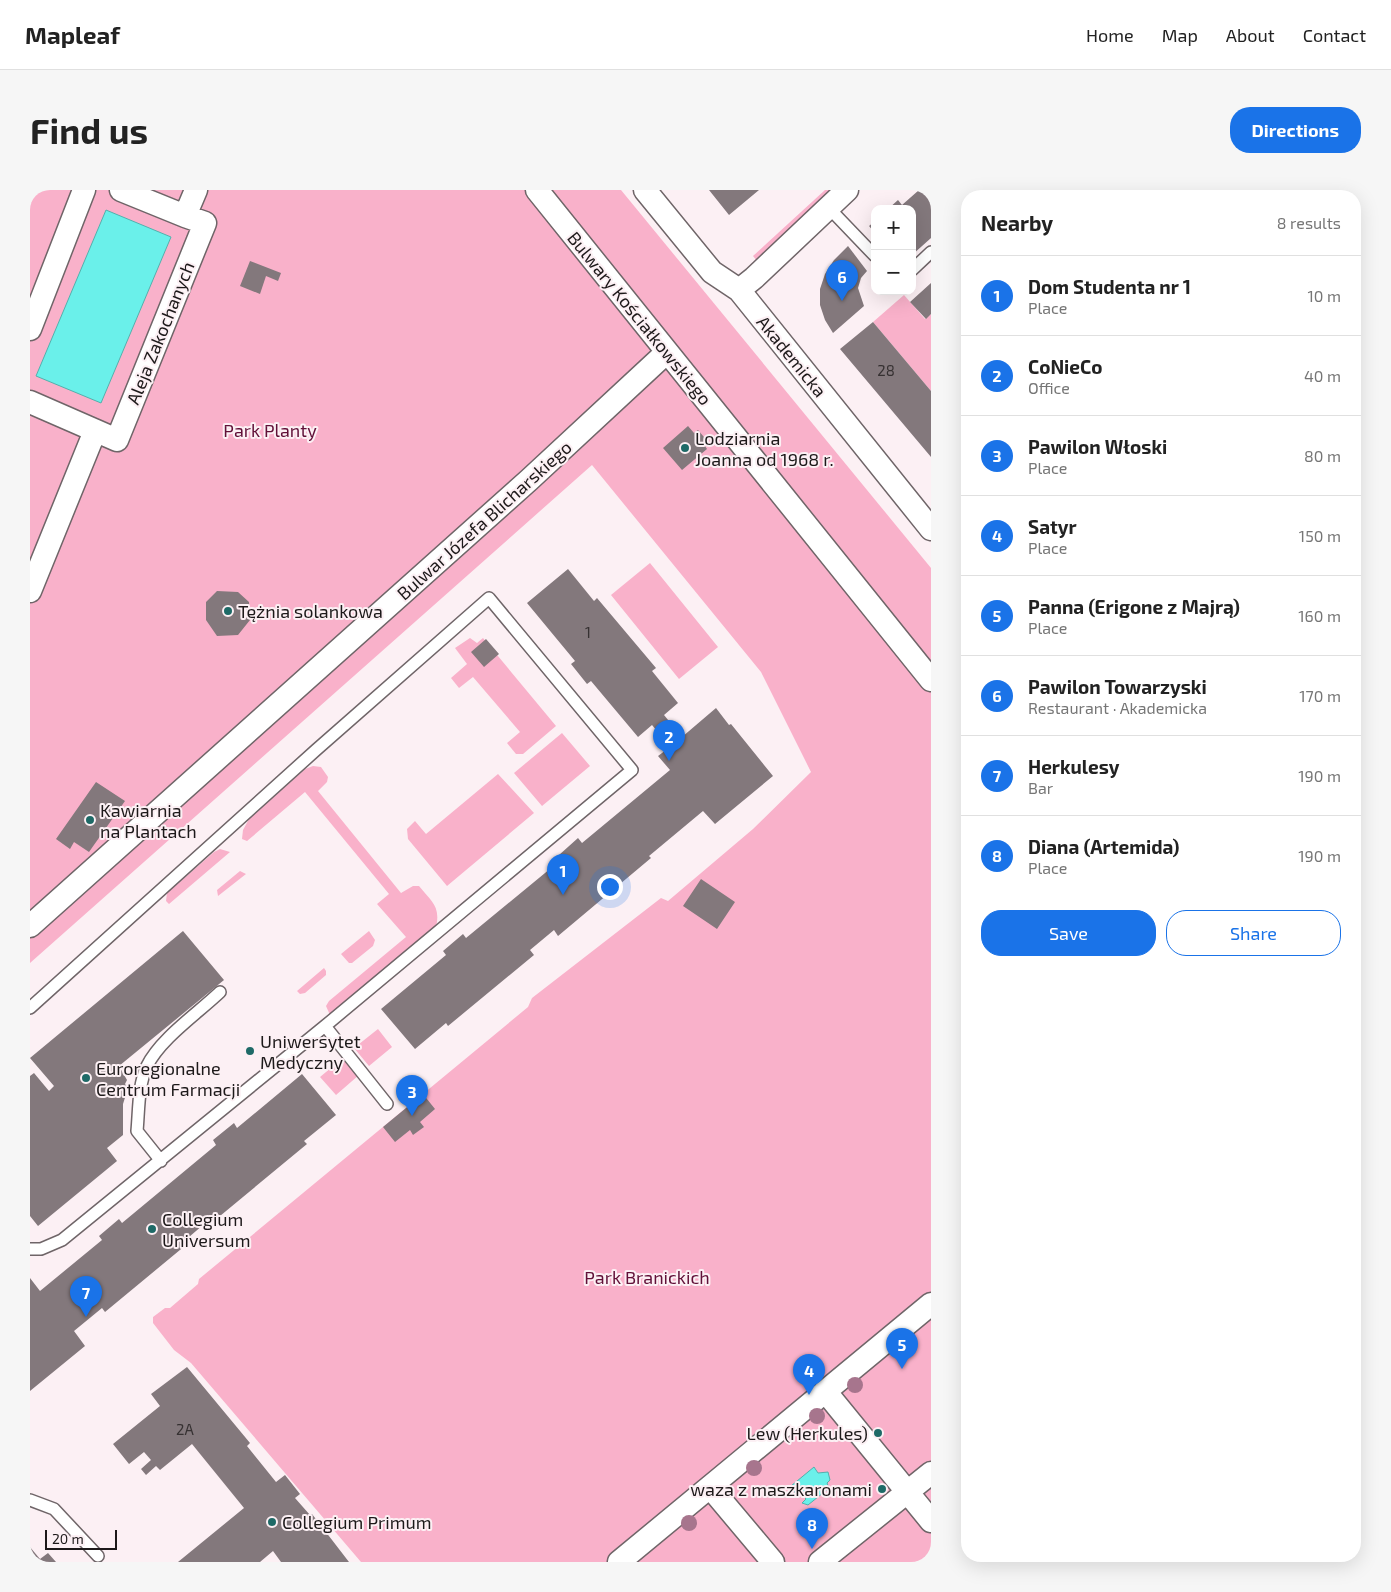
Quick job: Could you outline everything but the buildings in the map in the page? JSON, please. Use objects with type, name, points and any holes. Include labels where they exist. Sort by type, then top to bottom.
[{"type":"street","points":[[30,329],[84,190]]},
{"type":"street","name":"Aleja Zakochanych","points":[[30,402],[117,440],[204,223],[121,190]]},
{"type":"street","points":[[185,216],[196,190]]},
{"type":"street","name":"Bulwary Kościałkowskiego","points":[[537,190],[931,680]]},
{"type":"street","name":"Akademicka","points":[[645,190],[712,272],[739,290],[931,529]]},
{"type":"street","points":[[739,290],[847,190]]},
{"type":"street","name":"Bulwar Józefa Blicharskiego","points":[[30,926],[537,474],[667,352]]},
{"type":"street","points":[[30,592],[95,431]]},
{"type":"street","points":[[619,1562],[931,1304]]},
{"type":"street","points":[[825,1391],[931,1521]]},
{"type":"street","points":[[820,1562],[931,1472]]},
{"type":"street","points":[[710,1487],[773,1562]]},
{"type":"lane","points":[[828,207],[871,252]]},
{"type":"lane","points":[[916,266],[931,252]]},
{"type":"lane","points":[[30,1008],[316,750],[489,598],[632,770],[325,1026],[62,1240],[41,1249],[30,1248]]},
{"type":"lane","points":[[160,1161],[137,1130],[141,1087],[146,1067],[156,1051],[220,992]]},
{"type":"lane","points":[[325,1026],[387,1104]]},
{"type":"lane","points":[[30,1500],[54,1509],[98,1556]]},
{"type":"green space","points":[[30,190],[621,190],[931,568],[931,1562],[361,1562],[191,1363],[174,1350],[153,1323],[153,1317],[165,1308],[170,1308],[198,1284],[199,1279],[528,1007],[532,998],[661,898],[668,901],[753,829],[811,772],[761,672],[592,465],[30,963]]},
{"type":"green space","points":[[825,190],[835,190],[757,261],[753,256]]},
{"type":"green space","points":[[904,295],[925,319],[931,314],[931,391],[873,322]]},
{"type":"green space","points":[[650,563],[718,647],[679,679],[611,595]]},
{"type":"green space","points":[[470,638],[477,643],[483,638],[556,726],[523,754],[516,754],[507,743],[520,732],[473,677],[459,688],[451,678],[467,664],[455,648]]},
{"type":"green space","points":[[562,733],[590,766],[542,806],[514,773]]},
{"type":"green space","points":[[313,766],[321,767],[328,777],[327,782],[318,791],[401,893],[413,886],[419,886],[434,904],[437,914],[436,927],[330,1015],[326,1006],[329,1001],[406,937],[377,904],[389,894],[305,792],[247,841],[242,839],[243,830],[249,819],[305,769]]},
{"type":"green space","points":[[498,774],[534,813],[447,886],[408,839],[407,829],[415,821],[426,834]]},
{"type":"green space","points":[[220,849],[230,852],[169,904],[166,901],[167,893],[214,852]]},
{"type":"green space","points":[[240,871],[246,874],[218,896],[217,890]]},
{"type":"green space","points":[[369,931],[375,940],[373,946],[352,963],[349,963],[341,954]]},
{"type":"green space","points":[[324,968],[326,975],[305,993],[300,994],[297,991]]},
{"type":"green space","points":[[378,1029],[392,1047],[369,1066],[354,1048]]},
{"type":"green space","points":[[344,1057],[359,1075],[336,1095],[320,1077]]},
{"type":"water","points":[[106,210],[171,237],[101,403],[36,376]]},
{"type":"water","points":[[814,1467],[818,1473],[828,1472],[830,1480],[827,1483],[829,1488],[808,1505],[802,1503],[806,1499],[799,1491],[795,1493],[791,1486]]},
{"type":"place","name":"Pawilon Towarzyski","points":[[842,301]]},
{"type":"place","name":"Lodziarnia Joanna od 1968 r.","points":[[685,448]]},
{"type":"place","name":"Tężnia solankowa","points":[[228,611]]},
{"type":"place","name":"CoNieCo","points":[[669,761]]},
{"type":"place","name":"Kawiarnia na Plantach","points":[[90,820]]},
{"type":"place","name":"Dom Studenta nr 1","points":[[563,895]]},
{"type":"place","name":"Uniwersytet Medyczny","points":[[250,1051]]},
{"type":"place","name":"Euroregionalne Centrum Farmacji","points":[[86,1078]]},
{"type":"place","name":"Pawilon Włoski","points":[[412,1116]]},
{"type":"place","name":"Collegium Universum","points":[[152,1229]]},
{"type":"place","name":"Herkulesy","points":[[86,1317]]},
{"type":"place","name":"Panna (Erigone z Majrą)","points":[[902,1369]]},
{"type":"place","name":"Satyr","points":[[809,1395]]},
{"type":"place","name":"Lew (Herkules)","points":[[878,1433]]},
{"type":"place","name":"waza z maszkaronami","points":[[882,1489]]},
{"type":"place","name":"Collegium Primum","points":[[272,1522]]},
{"type":"place","name":"Diana (Artemida)","points":[[812,1549]]},
{"type":"park label","name":"Park Planty","points":[[270,430]]},
{"type":"park label","name":"Park Branickich","points":[[647,1277]]}]
